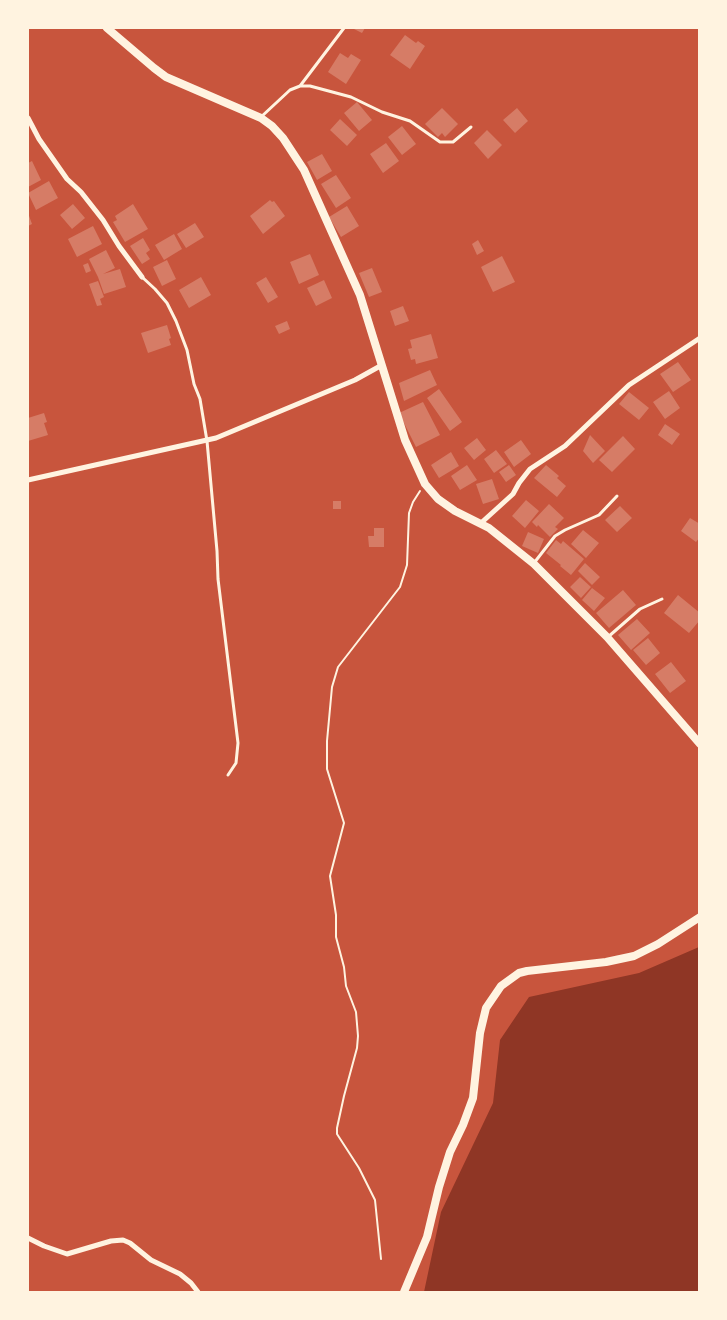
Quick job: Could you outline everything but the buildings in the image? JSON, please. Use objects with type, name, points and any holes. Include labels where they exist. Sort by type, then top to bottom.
[{"type":"street","points":[[107,28],[166,77],[260,118],[272,126],[283,138],[304,170],[360,295],[405,440],[425,484],[438,499],[455,512],[481,523],[534,564],[607,637],[700,744]]},
{"type":"street","points":[[28,118],[39,139],[67,179],[81,192],[103,220],[142,277]]},
{"type":"street","points":[[481,523],[513,494],[530,469],[566,446],[629,385],[700,338]]},
{"type":"street","points":[[28,480],[207,441],[355,380],[382,365]]},
{"type":"street","points":[[404,1292],[427,1237],[450,1152],[463,1125],[472,1098],[480,1033],[486,1008],[501,986],[514,976],[527,971],[606,962],[634,956],[658,944],[700,917]]},
{"type":"street","points":[[28,1238],[67,1254],[111,1241],[123,1240],[130,1243],[151,1260],[180,1274],[198,1292]]},
{"type":"lane","points":[[300,86],[344,28]]},
{"type":"lane","points":[[260,118],[290,90],[300,86],[310,86],[332,91],[360,101],[382,112],[410,121],[440,142],[453,142],[472,127]]},
{"type":"lane","points":[[142,277],[166,303],[176,321],[187,350],[194,384],[200,399],[207,441],[218,579],[238,743],[236,763],[228,775]]},
{"type":"lane","points":[[534,564],[555,536],[564,530],[599,515],[617,496]]},
{"type":"lane","points":[[607,637],[640,610],[662,599]]},
{"type":"path","points":[[381,1259],[375,1200],[370,1187],[338,1134],[337,1128],[357,1048],[358,1026],[356,1012],[346,986],[344,967],[336,937],[336,915],[330,876],[344,823],[327,769],[327,741],[332,687],[338,667],[400,587],[407,565],[409,513],[413,502],[425,484]]},
{"type":"shaded area","points":[[699,947],[699,1292],[424,1292],[441,1212],[493,1103],[500,1040],[529,997],[639,973]]}]
